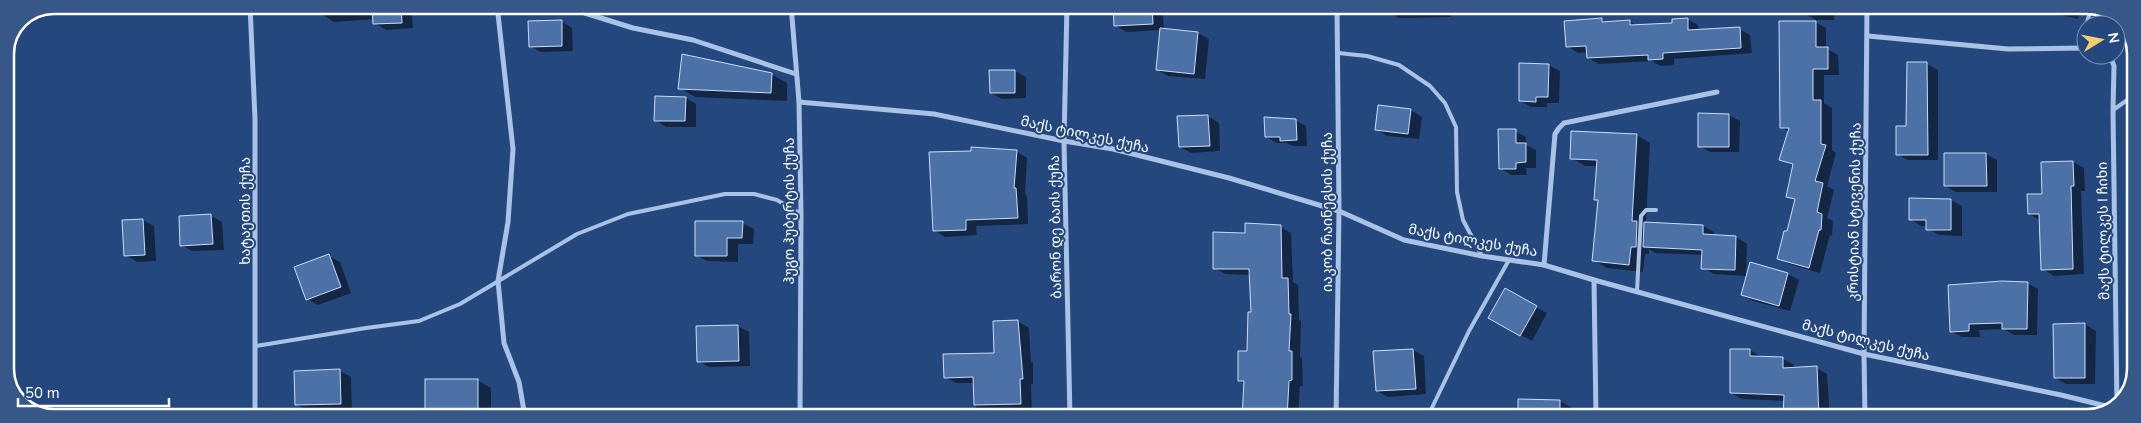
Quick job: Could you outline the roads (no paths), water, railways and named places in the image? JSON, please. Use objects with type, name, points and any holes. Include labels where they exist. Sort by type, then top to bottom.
[{"type":"street","name":"ხატაეთის ქუჩა","points":[[250,14],[256,119],[255,409]]},
{"type":"street","points":[[498,14],[513,149],[508,222],[498,282],[504,343],[519,382],[524,409]]},
{"type":"street","points":[[588,14],[633,28],[693,40],[796,74]]},
{"type":"street","name":"ჰუგო ჰუბერტის ქუჩა","points":[[792,14],[799,102],[801,214],[800,409]]},
{"type":"street","name":"ბარონ დე ბაის ქუჩა","points":[[1068,14],[1064,141],[1070,409]]},
{"type":"street","name":"იაკობ რაინეგსის ქუჩა","points":[[1336,409],[1339,212],[1337,14]]},
{"type":"street","name":"კრისტიან სტივენის ქუჩა","points":[[1866,409],[1864,354],[1867,14]]},
{"type":"street","points":[[1868,36],[2008,49],[2076,48]]},
{"type":"street","name":"მაქს ტილკეს I ჩიხი","points":[[2114,65],[2116,397]]},
{"type":"street","points":[[1544,264],[1555,134],[1564,123],[1717,92]]},
{"type":"street","name":"მაქს ტილკეს ქუჩა","points":[[799,102],[934,114],[1064,141],[1113,149],[1229,178],[1339,212],[1404,240],[1482,256],[1544,264],[1594,280],[1864,354],[2104,405]]},
{"type":"street","points":[[1594,280],[1596,409]]},
{"type":"lane","points":[[1338,53],[1366,56],[1399,64],[1430,86],[1445,103],[1456,127],[1457,192],[1463,220],[1482,256]]},
{"type":"lane","points":[[2113,110],[2127,100]]},
{"type":"lane","points":[[256,346],[419,321],[460,304],[577,234],[628,214],[726,194],[754,194],[778,200],[801,214]]},
{"type":"lane","points":[[1637,291],[1641,216],[1646,210],[1656,210]]},
{"type":"lane","points":[[1431,409],[1469,331],[1509,260]]}]
